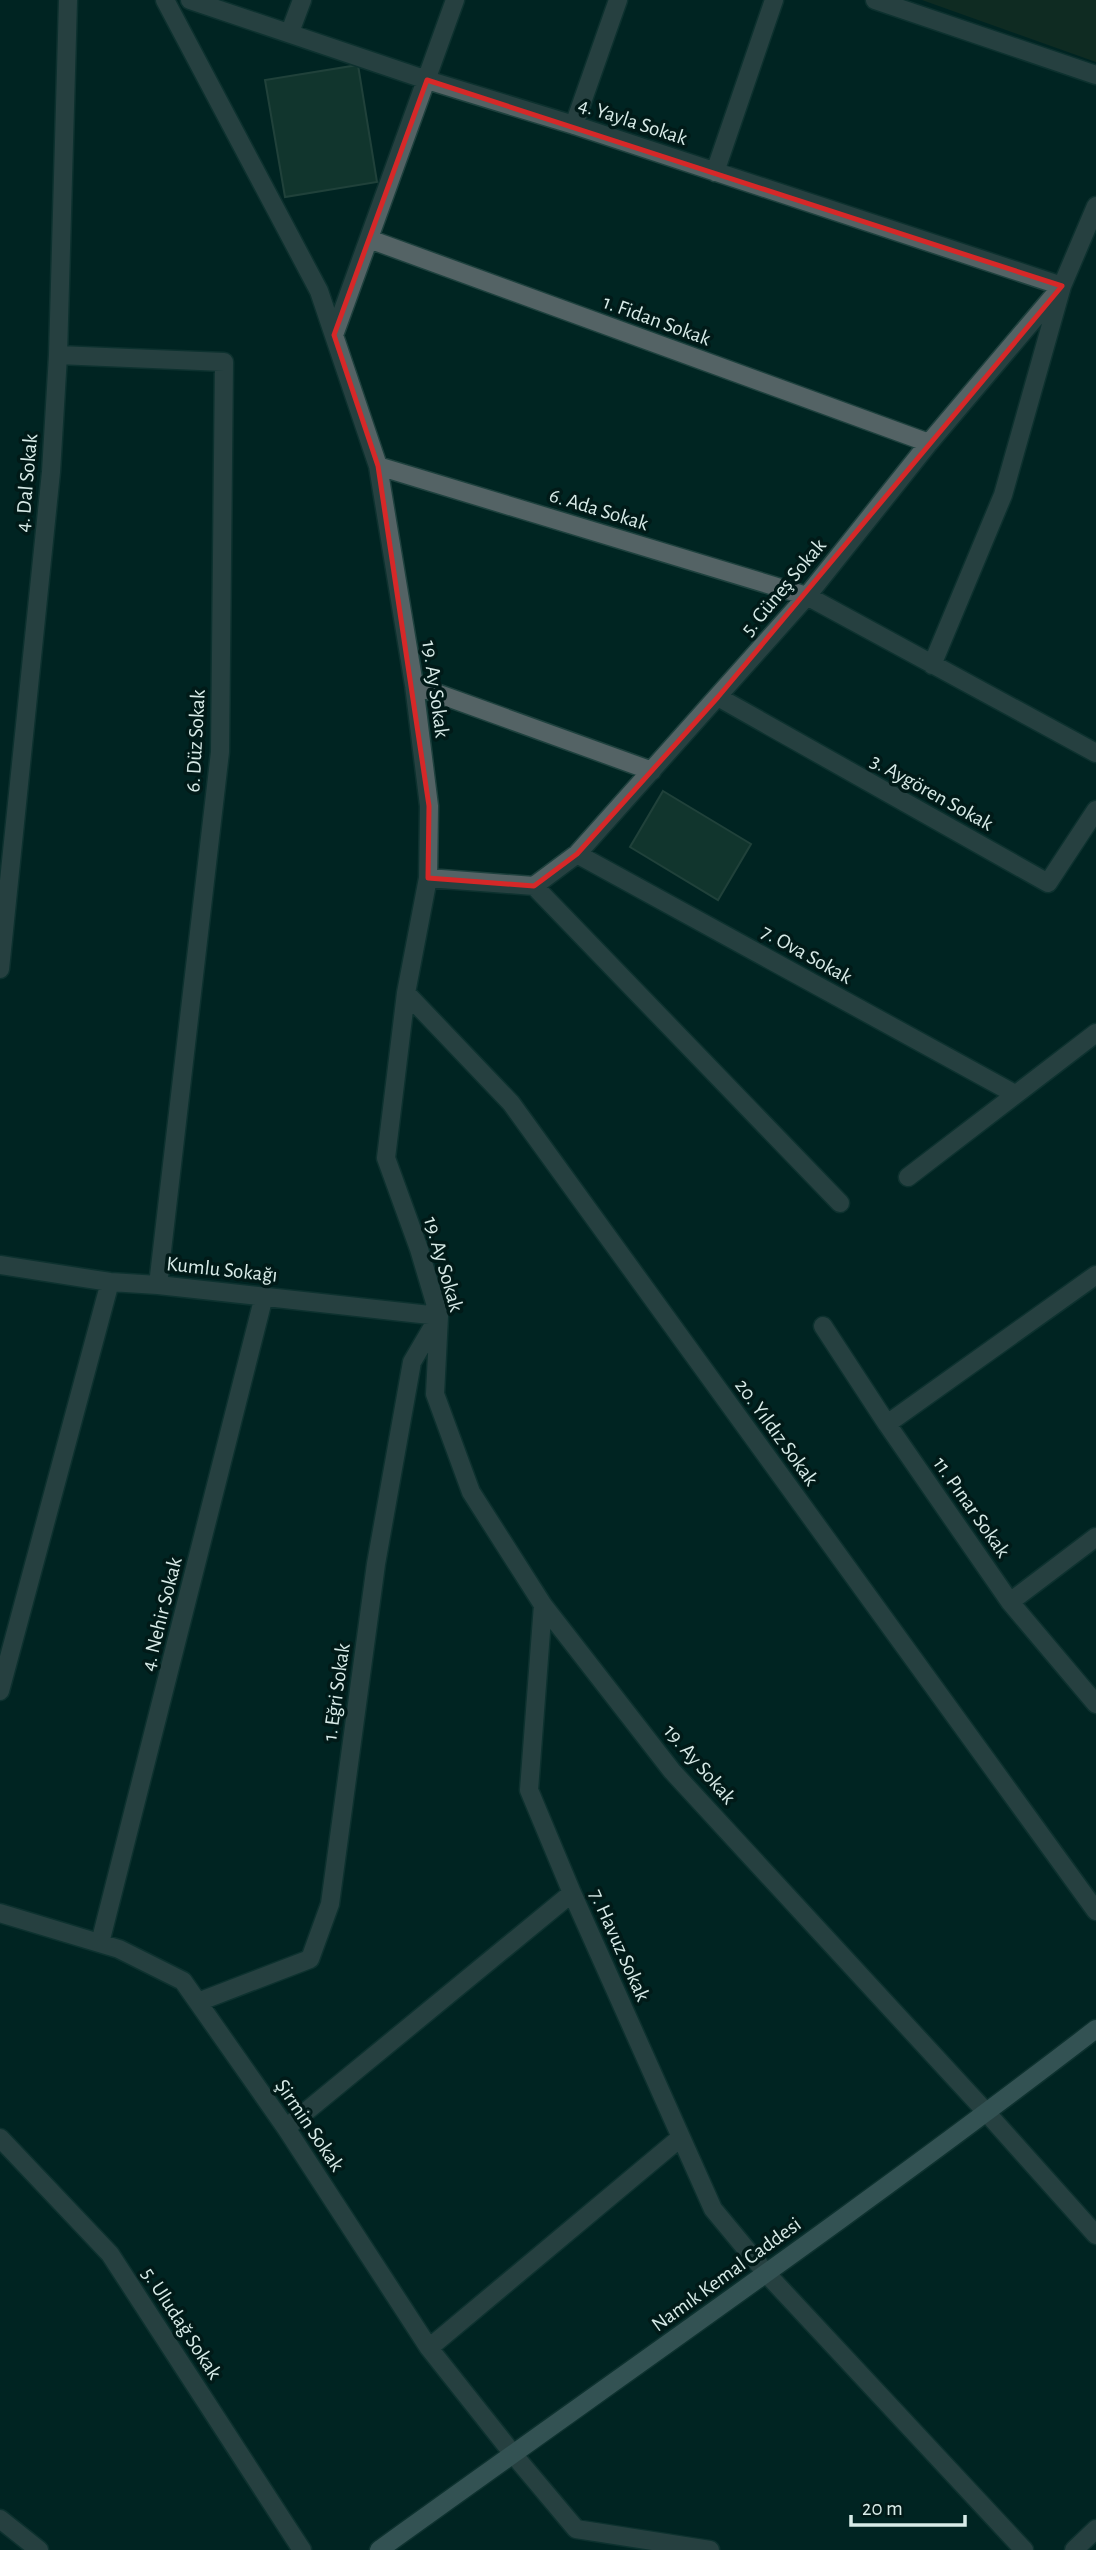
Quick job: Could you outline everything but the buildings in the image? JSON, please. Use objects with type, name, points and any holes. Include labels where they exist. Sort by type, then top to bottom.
[{"type":"street","name":"4. Dal Sokak","points":[[0,969],[51,472],[58,355],[68,0]]},
{"type":"street","name":"19. Ay Sokak","points":[[165,0],[319,291],[378,466],[414,685],[429,806],[428,878],[406,993],[386,1158],[439,1316],[435,1394],[471,1492],[543,1605],[673,1771],[1096,2235]]},
{"type":"street","name":"4. Yayla Sokak","points":[[190,0],[427,80],[574,125],[1062,286]]},
{"type":"street","points":[[290,32],[302,0]]},
{"type":"street","points":[[334,335],[455,0]]},
{"type":"street","points":[[574,125],[618,0]]},
{"type":"street","points":[[715,172],[774,0]]},
{"type":"street","points":[[875,0],[1096,75]]},
{"type":"street","name":"5. Güneş Sokak","points":[[534,886],[577,854],[807,596],[929,443],[1062,286],[1096,206]]},
{"type":"street","name":"1. Fidan Sokak","points":[[369,239],[929,443]]},
{"type":"street","points":[[932,665],[1003,495],[1062,286]]},
{"type":"street","name":"6. Düz Sokak","points":[[58,355],[224,362],[220,751],[158,1285]]},
{"type":"street","name":"6. Ada Sokak","points":[[378,466],[807,596],[1096,753]]},
{"type":"street","points":[[414,685],[652,771]]},
{"type":"street","name":"3. Aygören Sokak","points":[[718,697],[1048,883],[1096,810]]},
{"type":"street","name":"7. Ova Sokak","points":[[577,854],[1015,1094]]},
{"type":"street","points":[[428,878],[534,886],[840,1203]]},
{"type":"street","name":"20. Yıldız Sokak","points":[[406,993],[511,1103],[1096,1911]]},
{"type":"street","points":[[908,1177],[1096,1033]]},
{"type":"street","name":"Kumlu Sokağı","points":[[0,1265],[110,1282],[439,1316]]},
{"type":"street","points":[[887,1424],[1096,1275]]},
{"type":"street","points":[[0,1691],[110,1282]]},
{"type":"street","name":"4. Nehir Sokak","points":[[100,1943],[264,1296]]},
{"type":"street","name":"1. Eğri Sokak","points":[[198,2002],[310,1959],[330,1904],[376,1564],[412,1362],[439,1316]]},
{"type":"street","name":"11. Pınar Sokak","points":[[823,1326],[1010,1602],[1096,1704]]},
{"type":"street","points":[[1010,1602],[1096,1537]]},
{"type":"street","name":"7. Havuz Sokak","points":[[543,1605],[530,1790],[572,1893],[713,2209],[766,2273],[1024,2550]]},
{"type":"street","points":[[286,2128],[572,1893]]},
{"type":"street","name":"Şirmin Sokak","points":[[0,1913],[119,1949],[183,1981],[286,2128],[429,2348],[576,2529],[662,2547],[710,2550]]},
{"type":"street","name":"Namık Kemal Caddesi","points":[[379,2550],[987,2113],[1096,2029]]},
{"type":"street","name":"5. Uludağ Sokak","points":[[0,2138],[110,2254],[302,2550]]},
{"type":"street","points":[[429,2348],[680,2138]]},
{"type":"street","points":[[0,2519],[39,2550]]},
{"type":"street","points":[[1074,2550],[1096,2529]]},
{"type":"highlighted area","points":[[427,80],[1062,286],[718,697],[577,854],[534,886],[428,878],[429,806],[378,466],[334,335]]},
{"type":"green space","points":[[922,0],[1096,0],[1096,62]]}]
